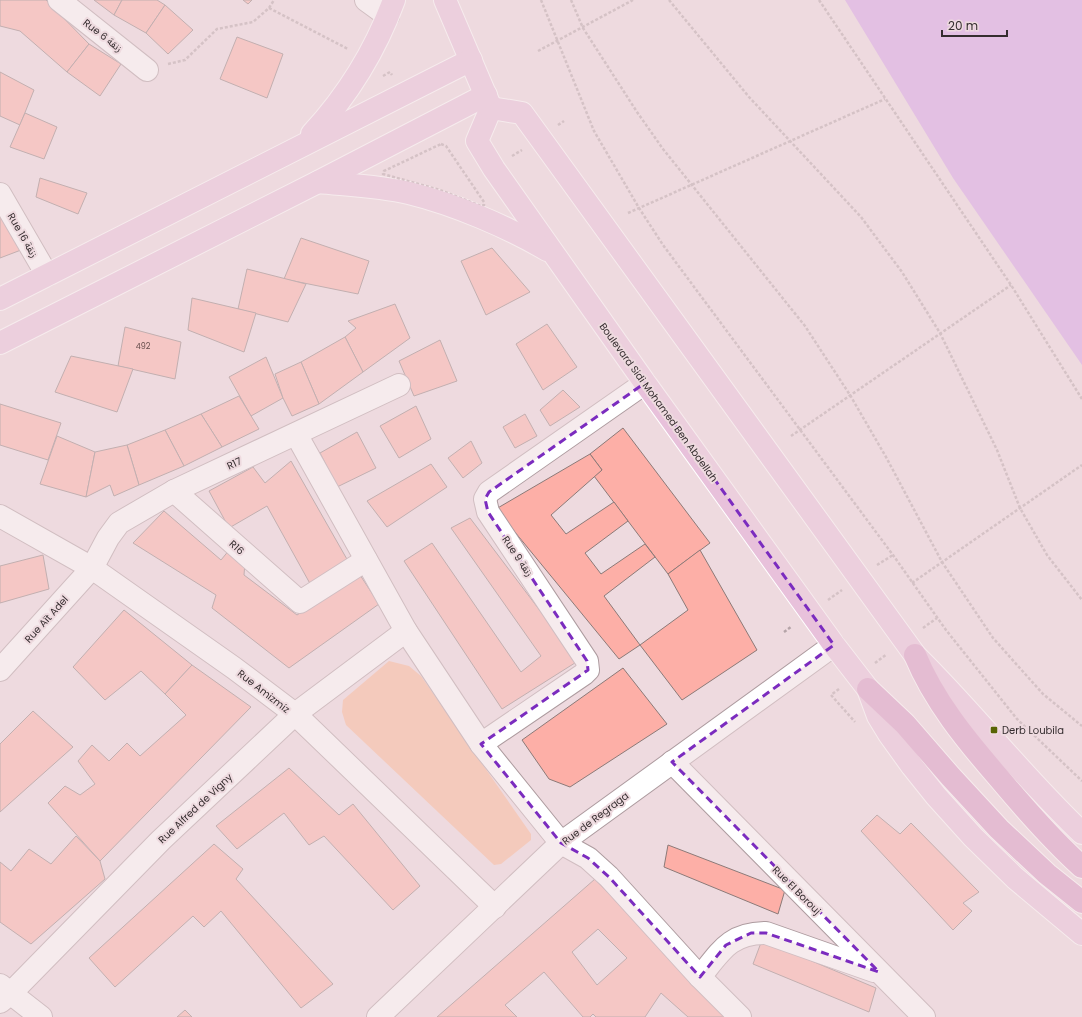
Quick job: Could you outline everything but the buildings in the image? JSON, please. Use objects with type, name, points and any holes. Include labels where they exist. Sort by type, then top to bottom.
[{"type":"highway","points":[[915,655],[924,677],[973,748],[1020,803],[1082,867]]},
{"type":"highway","name":"Boulevard Sidi Mohamed Ben Abdellah","points":[[868,689],[905,724],[951,777],[1004,834],[1047,874],[1082,902]]},
{"type":"main road","points":[[445,0],[488,101]]},
{"type":"main road","points":[[303,144],[336,107],[366,58],[391,8]]},
{"type":"main road","points":[[0,299],[470,60]]},
{"type":"main road","points":[[0,343],[318,182],[488,101],[522,113],[915,655],[946,685],[1060,812],[1082,833]]},
{"type":"main road","name":"Boulevard Sidi Mohamed Ben Abdellah","points":[[488,101],[477,141],[494,169],[645,383],[834,645],[868,689],[878,716],[889,734],[956,819],[1016,878],[1082,934]]},
{"type":"main road","points":[[318,182],[369,186],[425,197],[513,232],[553,254]]},
{"type":"street","name":"Rue 6 زنقة","points":[[59,0],[147,70]]},
{"type":"street","points":[[366,0],[391,8]]},
{"type":"street","name":"Rue 16 زنقة","points":[[0,194],[47,275]]},
{"type":"street","name":"Rue 9 زنقة","points":[[481,744],[588,670],[587,661],[488,512],[485,499],[489,492],[645,383]]},
{"type":"street","name":"R17","points":[[92,568],[108,538],[119,523],[174,490],[399,385]]},
{"type":"street","points":[[296,434],[406,631],[481,744],[561,843],[588,858],[609,877],[700,977],[740,1017]]},
{"type":"street","name":"R16","points":[[174,490],[300,602],[366,560]]},
{"type":"street","name":"Rue Amizmiz","points":[[0,516],[92,568],[234,668],[295,714],[495,907]]},
{"type":"street","name":"Rue Aït Adel","points":[[0,670],[92,568]]},
{"type":"street","name":"Rue Alfred de Vigny","points":[[4,993],[161,840],[295,714],[406,631]]},
{"type":"street","name":"Rue de Regraga","points":[[378,1017],[561,843],[834,645]]},
{"type":"street","name":"Rue El Borouj","points":[[672,762],[924,1017]]},
{"type":"street","points":[[700,977],[726,945],[738,936],[751,933],[766,933],[879,972]]},
{"type":"street","points":[[4,993],[41,1017]]},
{"type":"path","points":[[147,70],[185,60],[217,30],[253,22],[269,8],[274,0]]},
{"type":"path","points":[[541,0],[594,131],[638,208],[893,555],[937,618],[1017,719],[1082,781]]},
{"type":"path","points":[[571,0],[583,28],[637,112],[692,185],[804,326],[850,395],[890,463],[942,562],[993,638],[1043,694],[1082,726]]},
{"type":"path","points":[[538,51],[633,0]]},
{"type":"path","points":[[669,0],[749,98],[861,217],[882,244],[921,300],[940,333],[997,450],[1020,508],[1047,555],[1082,600]]},
{"type":"path","points":[[819,0],[1010,285],[1082,399]]},
{"type":"path","points":[[269,8],[366,58]]},
{"type":"path","points":[[628,213],[885,99]]},
{"type":"path","points":[[558,125],[564,121]]},
{"type":"path","points":[[508,159],[524,149]]},
{"type":"path","points":[[791,436],[1010,285]]},
{"type":"path","points":[[912,583],[1082,465]]},
{"type":"path","points":[[876,565],[893,555]]},
{"type":"path","points":[[828,600],[844,589]]},
{"type":"path","points":[[923,629],[937,618]]},
{"type":"path","points":[[784,632],[791,627]]},
{"type":"path","points":[[874,664],[890,652]]},
{"type":"path","points":[[831,695],[839,689]]},
{"type":"highlighted area","points":[[645,383],[834,645],[672,762],[879,972],[766,933],[751,933],[726,945],[700,977],[609,877],[588,858],[561,843],[481,744],[588,670],[587,661],[488,512],[485,499],[489,492]]},
{"type":"shaded area","points":[[845,0],[1082,0],[1082,365],[953,178]]},
{"type":"shaded area","points":[[389,661],[409,666],[421,676],[531,834],[531,840],[501,864],[494,865],[346,725],[342,712],[343,700]]},
{"type":"place","name":"Derb Loubila","points":[[994,730]]}]
